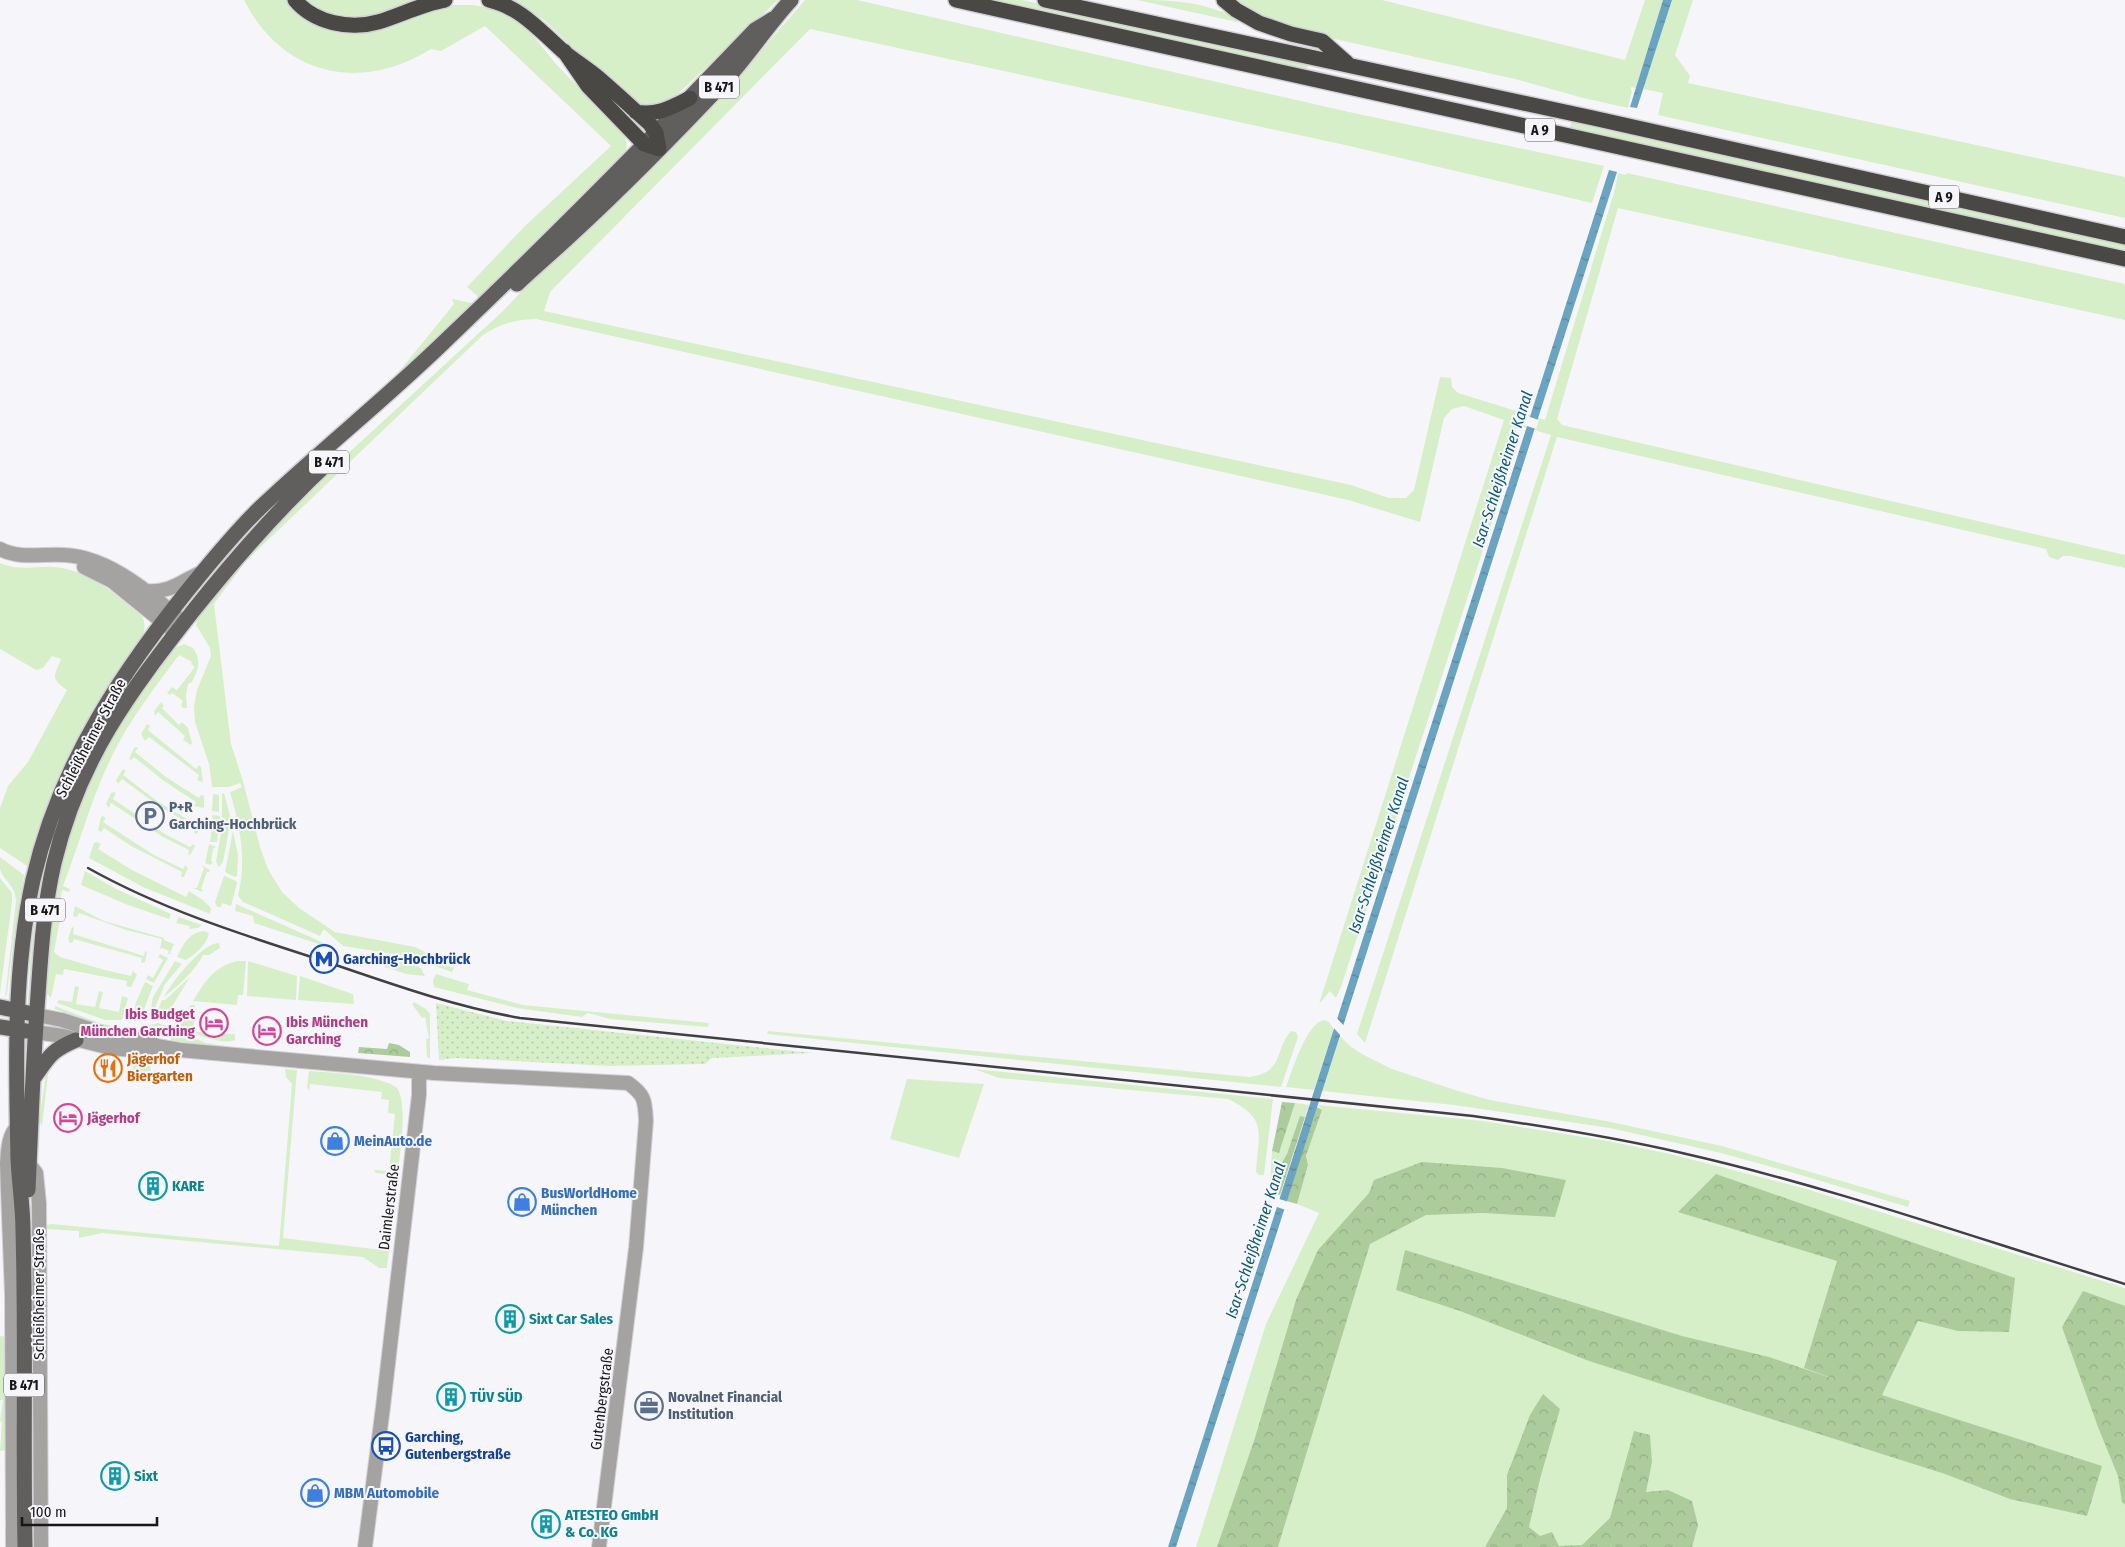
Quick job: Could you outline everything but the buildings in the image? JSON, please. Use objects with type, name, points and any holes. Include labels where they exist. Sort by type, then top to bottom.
[{"type":"highway","points":[[295,0],[313,15],[328,22],[350,25],[376,22],[414,8],[445,0]]},
{"type":"highway","points":[[489,0],[511,8],[542,30],[650,124],[656,133]]},
{"type":"highway","name":"A 9","points":[[956,0],[2125,259]]},
{"type":"highway","name":"A 9","points":[[1046,0],[1350,65],[2125,237]]},
{"type":"highway","points":[[1224,0],[1236,10],[1259,23],[1291,34],[1322,41],[1350,65]]},
{"type":"highway","points":[[564,51],[588,86],[652,147]]},
{"type":"highway","points":[[636,112],[648,114],[660,112],[690,98]]},
{"type":"main road","name":"B 471","points":[[180,628],[224,573],[282,508],[324,466],[416,383],[499,295],[652,147],[726,80],[760,40],[773,19],[791,0]]},
{"type":"main road","name":"B 471","points":[[652,147],[656,133],[755,30],[773,19]]},
{"type":"main road","name":"B 471","points":[[166,616],[228,541],[261,508],[482,312]]},
{"type":"main road","name":"Schleißheimer Straße","points":[[26,1547],[23,1224],[20,1203],[18,1126],[18,1011],[22,947],[40,853],[57,804],[76,759],[123,675],[166,616]]},
{"type":"main road","name":"Schleißheimer Straße","points":[[23,1224],[28,1198],[35,1032],[42,930],[54,864],[70,809],[90,760],[111,721],[137,682],[180,628]]},
{"type":"main road","points":[[0,1007],[37,1014]]},
{"type":"main road","points":[[0,1027],[35,1032]]},
{"type":"main road","points":[[33,1079],[50,1053],[76,1040]]},
{"type":"street","points":[[0,549],[13,555],[65,555],[84,558],[97,562],[148,591],[158,592],[171,589],[187,578],[204,572]]},
{"type":"street","points":[[0,557],[24,562],[59,561],[75,564],[94,571],[166,616],[180,628]]},
{"type":"street","points":[[148,591],[166,616]]},
{"type":"street","points":[[37,1014],[115,1037],[145,1040],[157,1046]]},
{"type":"street","points":[[35,1032],[111,1048],[137,1050],[157,1046],[419,1072]]},
{"type":"street","name":"Daimlerstraße","points":[[365,1547],[418,1104],[419,1072]]},
{"type":"street","name":"Gutenbergstraße","points":[[419,1072],[628,1083],[641,1092],[645,1104],[646,1121],[636,1248],[600,1547]]},
{"type":"street","name":"Schleißheimer Straße","points":[[13,1547],[12,1295],[7,1164],[8,1145],[13,1130],[18,1126]]},
{"type":"street","name":"Schleißheimer Straße","points":[[30,1164],[36,1173],[39,1202],[41,1547]]},
{"type":"green space","points":[[244,0],[287,0],[291,5],[330,28],[453,5],[474,5],[498,10],[510,15],[529,31],[556,64],[623,133],[627,143],[625,152],[614,169],[481,299],[467,287],[524,227],[611,146],[485,26],[441,51],[431,49],[404,63],[378,71],[351,73],[326,70],[301,61],[279,46],[260,26]]},
{"type":"green space","points":[[305,0],[423,0],[378,14],[347,18],[333,16],[319,10]]},
{"type":"green space","points":[[513,0],[778,0],[665,106],[636,105],[606,80],[544,20]]},
{"type":"green space","points":[[805,0],[857,0],[1349,112],[1604,166],[1592,203],[1345,145],[810,29],[550,292],[544,311],[1351,485],[1389,498],[1406,498],[1414,490],[1440,377],[1451,378],[1452,387],[1458,393],[1545,420],[1615,189],[1618,173],[1626,175],[1627,173],[2125,284],[2125,320],[1618,208],[1557,419],[1562,425],[2125,555],[2125,568],[2070,556],[2063,556],[2058,560],[2049,557],[2046,549],[1557,437],[1365,1043],[1357,1034],[1551,435],[1517,425],[1508,473],[1341,987],[1336,998],[1330,991],[1319,1004],[1504,420],[1464,406],[1452,409],[1444,418],[1420,522],[1348,500],[536,319],[515,321],[502,325],[483,335],[246,561],[214,604],[231,744],[243,781],[260,847],[268,869],[282,892],[299,908],[335,932],[415,947],[437,958],[436,961],[454,968],[452,972],[407,956],[343,946],[325,930],[323,930],[320,936],[243,902],[238,896],[242,869],[241,844],[230,792],[242,787],[240,783],[229,787],[212,787],[209,764],[195,722],[194,706],[197,690],[211,656],[210,648],[196,625],[199,615],[249,554],[287,512],[504,310],[543,268],[606,213],[723,95]]},
{"type":"green space","points":[[995,0],[1022,0],[1309,63],[1307,69]]},
{"type":"green space","points":[[1137,0],[1189,3],[1212,8],[1238,18],[1237,22]]},
{"type":"green space","points":[[1234,0],[1382,0],[1625,60],[1645,0],[1663,0],[1636,88],[1631,87],[1632,91],[1628,108],[1583,98],[1515,79],[1303,32],[1267,20]]},
{"type":"green space","points":[[1672,0],[1693,0],[1675,55],[1690,76],[1688,83],[2125,177],[2125,218],[1658,115],[1663,93],[1643,89]]},
{"type":"green space","points":[[1571,122],[2125,245],[2125,251],[1570,128]]},
{"type":"green space","points":[[452,299],[477,304],[380,395],[454,304]]},
{"type":"green space","points":[[289,491],[185,611],[182,609],[246,532]]},
{"type":"green space","points":[[0,563],[20,568],[54,567],[79,573],[101,584],[142,616],[145,626],[140,643],[27,866],[0,848],[0,808],[8,786],[28,762],[67,690],[58,683],[55,677],[61,659],[52,656],[43,668],[36,670],[0,649]]},
{"type":"green space","points":[[184,644],[193,648],[198,661],[194,678],[188,684],[186,695],[187,708],[183,708],[181,705],[183,701],[172,693],[170,695],[167,693],[172,687],[177,690],[195,667],[191,664],[192,662],[179,655],[135,715],[113,754],[92,803],[63,886],[70,889],[69,892],[62,890],[59,907],[65,909],[61,914],[54,952],[60,957],[105,970],[131,976],[133,971],[137,975],[131,987],[126,986],[127,981],[64,969],[63,975],[56,974],[51,998],[47,994],[45,987],[54,894],[57,896],[59,886],[57,884],[68,834],[85,789],[123,714],[172,649]]},
{"type":"green space","points":[[161,702],[164,706],[162,708],[179,725],[182,722],[188,728],[191,745],[183,740],[185,736],[158,712],[155,716],[154,711]]},
{"type":"green space","points":[[147,724],[150,726],[148,730],[196,769],[199,765],[201,767],[203,782],[197,780],[199,775],[149,737],[145,741],[141,734]]},
{"type":"green space","points":[[136,747],[138,748],[135,752],[166,777],[199,798],[201,795],[204,796],[204,808],[194,806],[196,802],[164,781],[134,757],[131,760],[129,759]]},
{"type":"green space","points":[[123,769],[126,771],[123,775],[157,801],[197,825],[201,822],[197,834],[194,833],[196,828],[156,804],[122,779],[118,784],[116,780]]},
{"type":"green space","points":[[111,793],[116,793],[113,799],[165,834],[190,847],[193,844],[195,846],[191,854],[188,855],[189,850],[163,837],[111,803],[109,808],[106,804]]},
{"type":"green space","points":[[224,793],[232,823],[229,829],[223,862],[219,867],[216,862],[222,827],[222,794]]},
{"type":"green space","points":[[213,794],[219,795],[219,812],[212,811]]},
{"type":"green space","points":[[212,815],[220,816],[217,842],[210,842]]},
{"type":"green space","points":[[101,817],[106,818],[103,822],[154,855],[183,869],[185,865],[188,868],[184,877],[181,877],[182,872],[131,846],[104,828],[101,832],[98,830]]},
{"type":"green space","points":[[233,831],[238,855],[237,876],[235,877],[225,872]]},
{"type":"green space","points":[[94,843],[101,844],[98,849],[132,870],[186,897],[189,891],[211,908],[210,914],[143,887],[89,858]]},
{"type":"green space","points":[[209,844],[216,847],[213,849],[211,861],[213,862],[210,865],[205,863]]},
{"type":"green space","points":[[0,857],[24,875],[5,998],[16,901],[12,887],[0,869]]},
{"type":"green space","points":[[201,865],[210,870],[207,872],[201,889],[203,890],[202,892],[193,888],[197,888],[204,868]]},
{"type":"green space","points":[[85,871],[116,889],[171,914],[169,919],[128,905],[81,885]]},
{"type":"green space","points":[[224,876],[237,883],[231,906],[222,903],[221,907],[217,907],[215,902]]},
{"type":"green space","points":[[0,878],[12,893],[12,902],[0,993]]},
{"type":"green space","points":[[41,888],[30,1003],[28,1003],[31,946]]},
{"type":"green space","points":[[236,904],[334,949],[254,923],[253,916],[235,911]]},
{"type":"green space","points":[[75,906],[104,921],[164,938],[164,940],[174,944],[170,953],[172,954],[168,954],[169,951],[162,948],[160,949],[162,939],[126,930],[79,913],[77,917],[73,916]]},
{"type":"green space","points":[[179,917],[202,925],[198,928],[189,929],[190,926],[176,923]]},
{"type":"green space","points":[[72,927],[74,928],[73,934],[144,956],[145,951],[147,952],[145,962],[141,963],[142,958],[74,939],[70,943],[68,939]]},
{"type":"green space","points":[[204,931],[209,933],[200,949],[186,960],[177,957],[190,937]]},
{"type":"green space","points":[[219,943],[220,948],[209,955],[203,955],[191,972],[164,997],[180,973],[196,956],[212,944]]},
{"type":"green space","points":[[160,954],[168,958],[154,983],[146,979],[148,975],[153,978],[163,960],[158,957]]},
{"type":"green space","points":[[348,954],[409,961],[421,968],[425,976],[406,974]]},
{"type":"green space","points":[[175,961],[182,964],[165,984],[152,1015],[150,1013],[153,997]]},
{"type":"green space","points":[[237,961],[246,961],[243,995],[238,995],[237,1005],[193,1001],[216,971]]},
{"type":"green space","points":[[248,961],[297,976],[296,1000],[247,996]]},
{"type":"green space","points":[[436,974],[469,984],[467,990],[523,1005],[709,1023],[708,1027],[610,1019],[588,1013],[582,1017],[517,1008],[434,987],[433,980]]},
{"type":"green space","points":[[300,976],[353,994],[354,1004],[298,1000]]},
{"type":"green space","points":[[190,977],[168,1013],[170,1014],[168,1018],[157,1018],[156,1015],[162,1000],[165,1000]]},
{"type":"green space","points":[[145,982],[153,986],[141,1017],[132,1021],[136,1002]]},
{"type":"green space","points":[[75,986],[79,987],[76,1004],[95,1007],[99,991],[103,992],[99,1008],[119,1012],[122,996],[128,998],[122,1020],[105,1020],[57,1003],[59,1000],[72,1002]]},
{"type":"green space","points":[[414,1002],[426,1009],[430,1014],[430,1059],[427,1057],[426,1039],[429,1038],[425,1017],[422,1018],[412,1004]]},
{"type":"green space","points":[[436,1003],[507,1021],[813,1053],[712,1058],[705,1064],[609,1066],[456,1058],[439,1060]]},
{"type":"green space","points":[[190,1005],[195,1005],[193,1032],[235,1034],[235,1040],[215,1040],[178,1027]]},
{"type":"green space","points":[[55,1006],[102,1024],[121,1027],[118,1030],[111,1030],[55,1009]]},
{"type":"green space","points":[[1324,1020],[1329,1022],[1334,1029],[1314,1090],[1286,1087],[1306,1038],[1318,1023]]},
{"type":"green space","points":[[158,1023],[169,1027],[164,1034],[143,1034],[143,1027]]},
{"type":"green space","points":[[178,1031],[206,1043],[231,1047],[228,1050],[170,1040]]},
{"type":"green space","points":[[768,1031],[1249,1077],[1268,1071],[1273,1066],[1291,1031],[1296,1032],[1298,1037],[1281,1087],[767,1034]]},
{"type":"green space","points":[[1340,1036],[1362,1054],[1392,1069],[1458,1091],[1490,1100],[1611,1122],[1722,1146],[1910,1201],[1908,1207],[1721,1153],[1610,1128],[1454,1105],[1322,1091]]},
{"type":"green space","points":[[389,1043],[399,1045],[410,1052],[410,1057],[358,1053],[359,1047],[387,1049]]},
{"type":"green space","points":[[135,1056],[145,1057],[150,1060],[151,1075],[131,1075]]},
{"type":"green space","points":[[47,1067],[49,1067],[42,1126],[39,1121]]},
{"type":"green space","points":[[285,1069],[297,1070],[283,1238],[382,1250],[390,1188],[396,1189],[387,1268],[379,1268],[363,1257],[102,1233],[79,1238],[79,1231],[46,1229],[46,1225],[52,1224],[279,1246],[292,1084],[286,1077]]},
{"type":"green space","points":[[974,1069],[1273,1099],[1264,1175],[1259,1175],[1256,1172],[1259,1137],[1255,1121],[1250,1113],[1228,1099],[999,1078]]},
{"type":"green space","points":[[309,1071],[367,1077],[389,1083],[397,1088],[403,1116],[398,1172],[395,1175],[376,1173],[374,1170],[389,1171],[395,1114],[388,1113],[389,1100],[381,1099],[382,1092],[310,1084],[309,1091],[307,1087]]},
{"type":"green space","points":[[907,1079],[984,1084],[959,1158],[890,1139]]},
{"type":"green space","points":[[1282,1102],[1295,1103],[1279,1153],[1272,1151]]},
{"type":"green space","points":[[1295,1103],[1309,1105],[1305,1117],[1301,1116],[1287,1154],[1270,1183],[1272,1151],[1279,1152]]},
{"type":"green space","points":[[1318,1105],[1483,1121],[1608,1141],[1670,1154],[1803,1188],[2125,1288],[2125,1547],[1196,1547],[1266,1324],[1319,1213],[1297,1204],[1308,1165],[1306,1156],[1322,1110]]},
{"type":"green space","points":[[1317,1107],[1322,1110],[1306,1156],[1308,1165],[1297,1204],[1286,1201]]},
{"type":"green space","points":[[1300,1116],[1305,1117],[1280,1195],[1274,1194],[1276,1182],[1271,1181],[1287,1154]]},
{"type":"green space","points":[[1422,1162],[1502,1168],[1566,1180],[1555,1217],[1483,1213],[1426,1215],[1370,1244],[1278,1547],[1217,1547],[1254,1441],[1296,1300],[1318,1250],[1369,1193],[1374,1180]]},
{"type":"green space","points":[[1716,1174],[2015,1278],[2009,1332],[1958,1331],[1918,1321],[1882,1395],[2102,1466],[2087,1516],[2010,1499],[1945,1474],[1589,1361],[1460,1311],[1396,1290],[1405,1250],[1682,1336],[1769,1357],[1843,1382],[1804,1368],[1837,1261],[1678,1212]]},
{"type":"green space","points":[[35,1188],[37,1547],[31,1547],[30,1263]]},
{"type":"green space","points":[[2083,1291],[2125,1306],[2125,1505],[2122,1502],[2118,1476],[2062,1327]]},
{"type":"green space","points":[[0,1336],[7,1337],[6,1450],[0,1451],[2,1422],[0,1421],[3,1400],[0,1400]]},
{"type":"green space","points":[[1543,1394],[1560,1409],[1540,1479],[1529,1527],[1540,1536],[1552,1532],[1559,1546],[1582,1545],[1610,1518],[1634,1431],[1650,1435],[1652,1462],[1646,1492],[1668,1490],[1692,1501],[1698,1525],[1692,1547],[1485,1547],[1507,1508],[1507,1475],[1530,1415]]},
{"type":"water","points":[[1663,0],[1672,0],[1637,108],[1630,107]]},
{"type":"water","points":[[1609,170],[1617,172],[1176,1547],[1168,1547]]},
{"type":"pier","points":[[1527,416],[1539,420],[1536,429],[1524,425]]},
{"type":"pier","points":[[1335,1016],[1345,1027],[1342,1037],[1332,1026]]},
{"type":"pier","points":[[1276,1198],[1289,1202],[1286,1210],[1274,1206]]},
{"type":"railway","points":[[88,868],[145,897],[234,931],[421,993],[495,1013],[520,1018],[1473,1116],[1552,1128],[1656,1147],[1794,1181],[2125,1284]]},
{"type":"place","name":"P+R Garching-Hochbrück","points":[[150,816]]},
{"type":"place","name":"Garching-Hochbrück","points":[[324,959]]},
{"type":"place","name":"Ibis Budget München Garching","points":[[214,1023]]},
{"type":"place","name":"Ibis München Garching","points":[[267,1031]]},
{"type":"place","name":"Jägerhof Biergarten","points":[[108,1068]]},
{"type":"place","name":"Jägerhof","points":[[68,1118]]},
{"type":"place","name":"MeinAuto.de","points":[[335,1141]]},
{"type":"place","name":"KARE","points":[[153,1186]]},
{"type":"place","name":"BusWorldHome München","points":[[522,1202]]},
{"type":"place","name":"Sixt Car Sales","points":[[510,1319]]},
{"type":"place","name":"TÜV SÜD","points":[[451,1397]]},
{"type":"place","name":"Novalnet Financial Institution","points":[[649,1406]]},
{"type":"place","name":"Garching, Gutenbergstraße","points":[[386,1446]]},
{"type":"place","name":"Sixt","points":[[115,1476]]},
{"type":"place","name":"MBM Automobile","points":[[315,1493]]},
{"type":"place","name":"ATESTEO GmbH & Co. KG","points":[[546,1524]]},
{"type":"water label","name":"Isar-Schleißheimer Kanal","points":[[1502,469]]},
{"type":"water label","name":"Isar-Schleißheimer Kanal","points":[[1378,855]]},
{"type":"water label","name":"Isar-Schleißheimer Kanal","points":[[1255,1240]]}]
